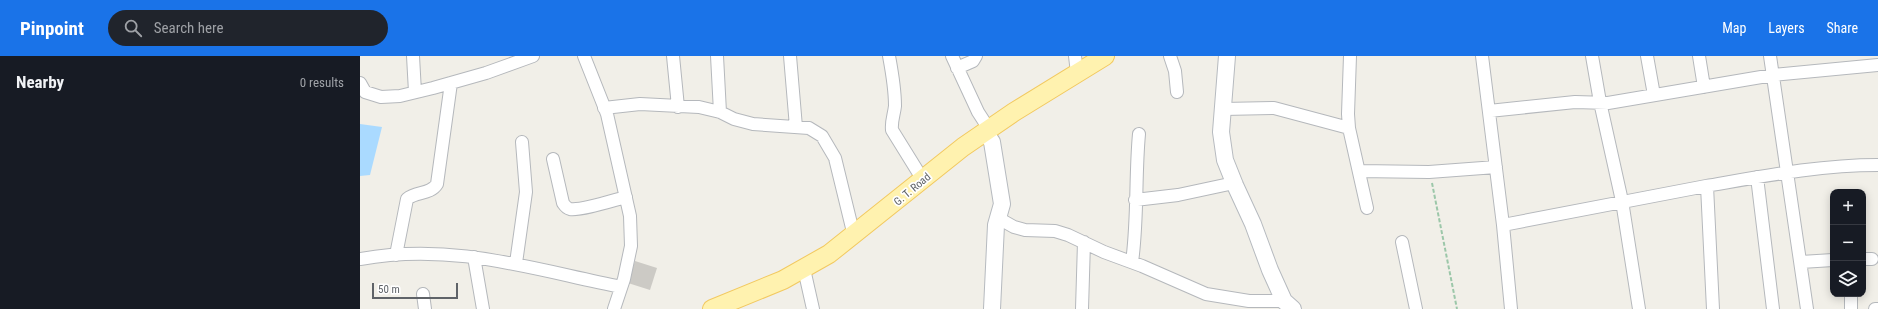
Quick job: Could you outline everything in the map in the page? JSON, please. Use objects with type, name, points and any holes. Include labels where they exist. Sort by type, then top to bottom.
[{"type":"main road","name":"G. T. Road","points":[[712,309],[764,289],[804,269],[828,254],[854,236],[922,180],[987,130],[1076,64],[1105,56]]},
{"type":"street","points":[[413,56],[414,92]]},
{"type":"street","points":[[360,83],[365,92],[381,97],[414,92],[451,83],[533,56]]},
{"type":"street","points":[[584,56],[604,108],[630,216],[631,246],[614,309]]},
{"type":"street","points":[[673,56],[678,107]]},
{"type":"street","points":[[717,56],[720,112]]},
{"type":"street","points":[[790,56],[796,127]]},
{"type":"street","points":[[889,56],[895,93],[895,108],[891,123],[892,130],[922,180]]},
{"type":"street","points":[[952,56],[992,142],[999,182],[1002,204],[996,225],[993,309]]},
{"type":"street","points":[[957,68],[973,61],[976,56]]},
{"type":"street","points":[[1170,56],[1175,71],[1177,92]]},
{"type":"street","points":[[998,218],[1014,227],[1025,230],[1055,231],[1206,294],[1250,305],[1288,305],[1270,270],[1253,224],[1225,160],[1221,132],[1228,56]]},
{"type":"street","points":[[1350,56],[1349,128],[1367,208]]},
{"type":"street","points":[[1482,56],[1504,225],[1511,309]]},
{"type":"street","points":[[1592,56],[1600,102],[1622,201],[1639,309]]},
{"type":"street","points":[[1647,56],[1654,95]]},
{"type":"street","points":[[1699,56],[1704,87]]},
{"type":"street","points":[[1770,56],[1807,309]]},
{"type":"street","points":[[1488,111],[1575,102],[1600,102],[1773,76],[1878,65]]},
{"type":"street","points":[[396,255],[406,199],[416,194],[430,191],[437,184],[451,83]]},
{"type":"street","points":[[604,108],[640,104],[699,107],[720,112],[734,119],[753,124],[809,128],[822,136],[835,158],[854,236]]},
{"type":"street","points":[[1223,109],[1274,108],[1349,128]]},
{"type":"street","points":[[1132,262],[1137,228],[1136,200],[1139,134]]},
{"type":"street","points":[[516,263],[526,192],[522,142]]},
{"type":"street","points":[[553,159],[563,203],[566,207],[572,209],[582,208],[626,197]]},
{"type":"street","points":[[1504,225],[1622,201],[1788,171],[1840,165],[1878,165]]},
{"type":"street","points":[[1359,171],[1430,172],[1496,168]]},
{"type":"street","points":[[1757,177],[1773,309]]},
{"type":"street","points":[[1136,200],[1178,194],[1234,183]]},
{"type":"street","points":[[1707,186],[1712,309]]},
{"type":"street","points":[[1082,309],[1084,242]]},
{"type":"street","points":[[1402,242],[1416,309]]},
{"type":"street","points":[[360,260],[396,255],[432,253],[474,257],[516,263],[550,273],[621,287]]},
{"type":"street","points":[[474,257],[483,309]]},
{"type":"street","points":[[1800,262],[1830,260]]},
{"type":"street","points":[[804,269],[813,309]]},
{"type":"street","points":[[423,294],[425,309]]},
{"type":"street","points":[[1851,297],[1851,309]]},
{"type":"path","points":[[1430,172],[1457,309]]},
{"type":"water","points":[[360,124],[382,127],[370,175],[360,176]]},
{"type":"building","points":[[635,261],[657,268],[650,290],[628,283]]}]
